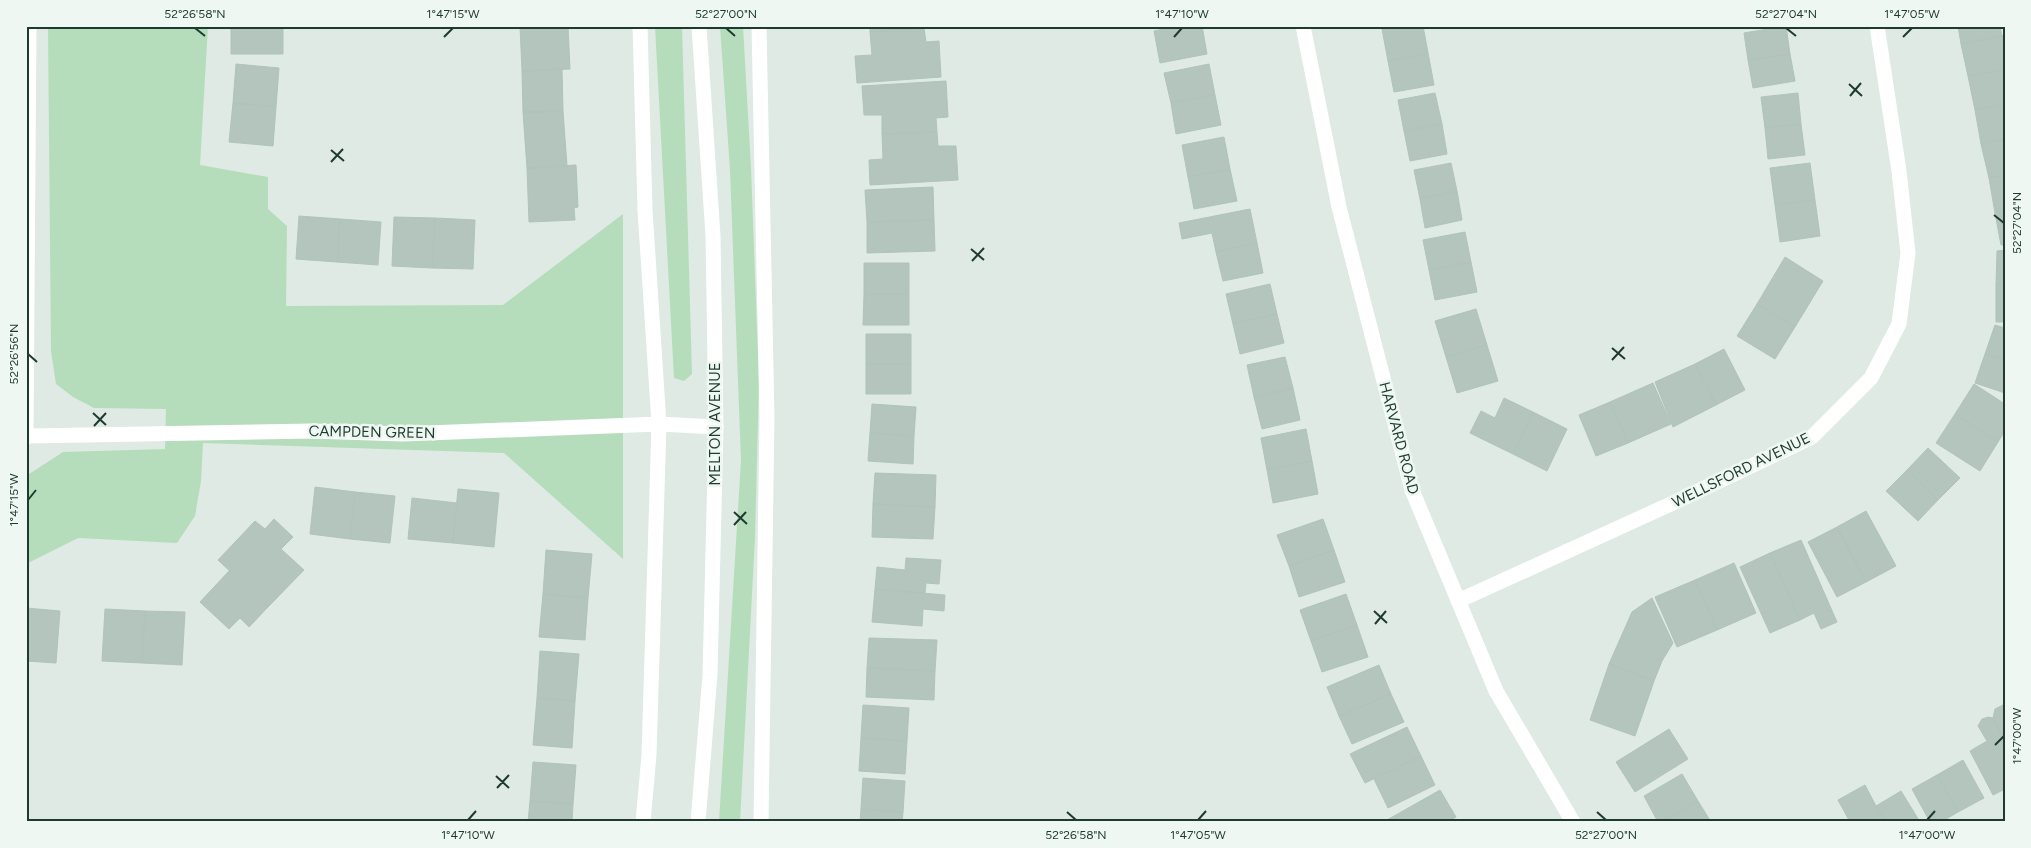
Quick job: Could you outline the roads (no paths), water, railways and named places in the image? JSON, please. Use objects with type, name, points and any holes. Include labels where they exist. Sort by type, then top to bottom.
[{"type":"street","name":"CAMPDEN GREEN","points":[[29,26],[27,437],[312,431],[403,434],[659,424],[716,427]]},
{"type":"street","points":[[640,26],[645,210],[659,424],[649,755],[643,822]]},
{"type":"street","name":"MELTON AVENUE","points":[[698,822],[710,675],[716,427],[713,236],[699,26]]},
{"type":"street","points":[[758,26],[767,418],[761,822]]},
{"type":"street","name":"HARVARD ROAD","points":[[1303,26],[1339,207],[1412,490],[1496,692],[1573,822]]},
{"type":"street","name":"WELLSFORD AVENUE","points":[[1458,601],[1812,437],[1872,378],[1899,324],[1908,253],[1899,171],[1876,26]]}]
